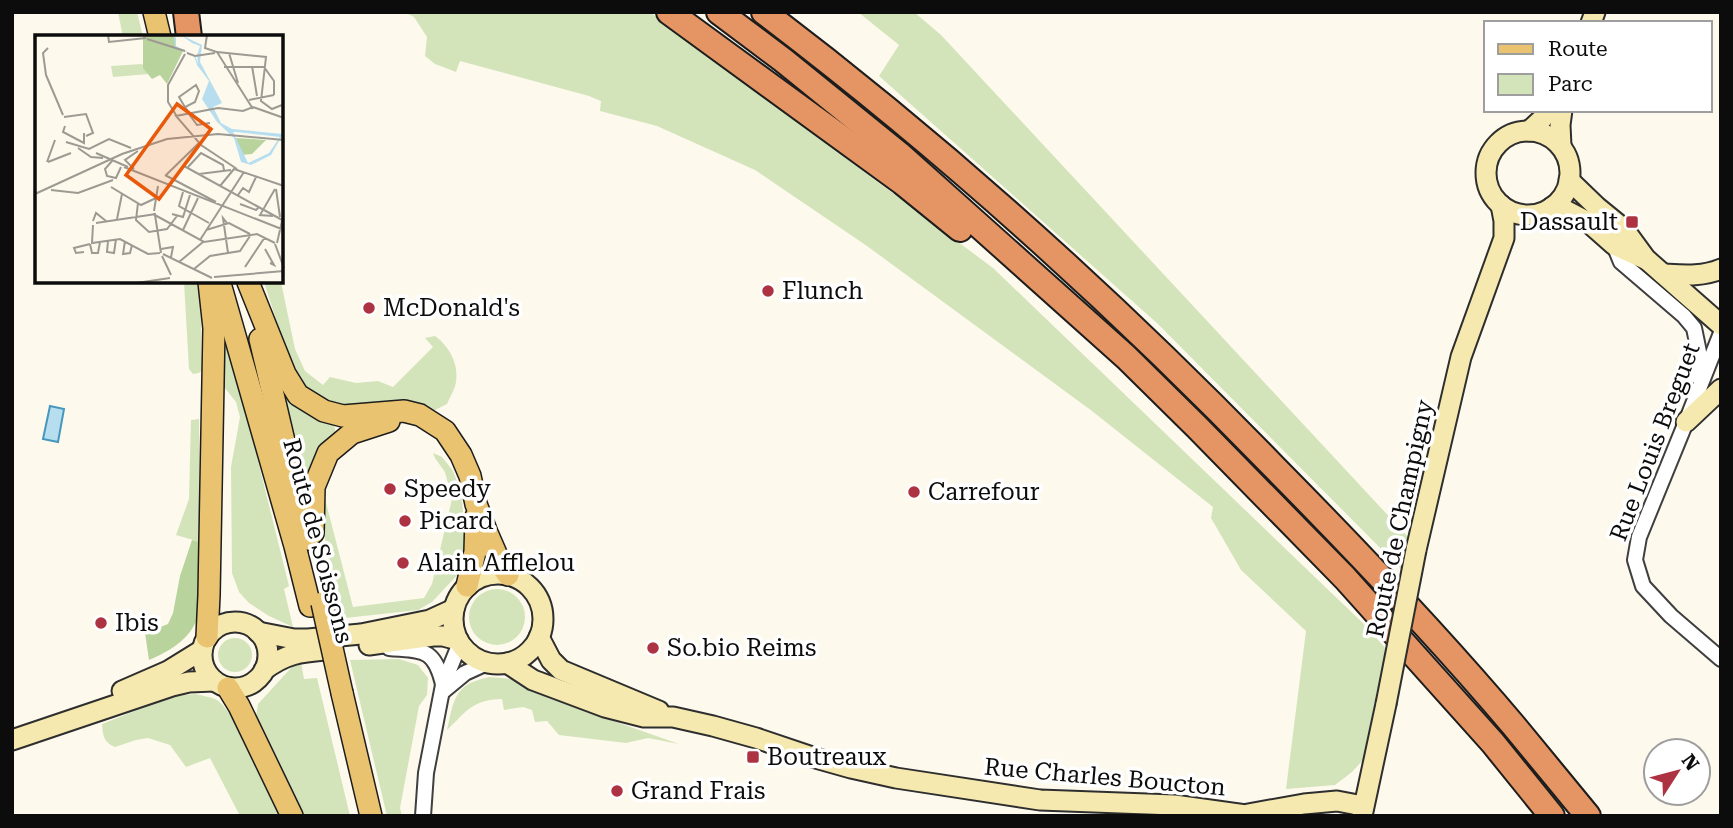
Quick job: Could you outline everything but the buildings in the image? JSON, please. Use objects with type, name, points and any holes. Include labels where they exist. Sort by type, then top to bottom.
[{"type":"highway","points":[[186,12],[186,35]]},
{"type":"highway","points":[[669,12],[902,182],[1020,278],[1091,324]]},
{"type":"highway","points":[[719,12],[899,154],[1091,324],[1198,427],[1345,578],[1493,743],[1552,816]]},
{"type":"highway","points":[[764,12],[916,133],[1048,247],[1211,401],[1360,555],[1513,725],[1588,816]]},
{"type":"main road","points":[[154,12],[160,35]]},
{"type":"main road","points":[[177,12],[185,35]]},
{"type":"main road","points":[[204,643],[209,594],[214,328],[209,284]]},
{"type":"main road","name":"Route de Soissons","points":[[220,284],[295,546],[316,605],[360,816]]},
{"type":"main road","name":"Route de Soissons","points":[[247,284],[312,560],[316,605]]},
{"type":"main road","points":[[248,284],[285,374],[298,395],[324,411],[343,416],[404,411],[420,415],[445,431],[461,455],[470,476],[486,533],[508,575]]},
{"type":"main road","points":[[312,560],[314,487],[328,453],[352,433],[383,421],[405,419],[432,422]]},
{"type":"main road","points":[[467,586],[475,552],[476,504]]},
{"type":"main road","points":[[221,685],[239,706],[292,816]]},
{"type":"main road","name":"Route de Soissons","points":[[336,693],[371,816]]},
{"type":"street","points":[[1529,131],[1547,112]]},
{"type":"street","points":[[1561,146],[1562,112]]},
{"type":"street","points":[[1529,131],[1547,135],[1561,146],[1570,168],[1569,180],[1560,200],[1552,207],[1534,215],[1524,215],[1501,205],[1494,197],[1486,178],[1486,168],[1494,148],[1501,141],[1510,135],[1529,131]]},
{"type":"street","points":[[1569,180],[1624,229],[1646,260]]},
{"type":"street","name":"Route de Champigny","points":[[1362,811],[1416,550],[1461,357],[1504,238],[1501,205]]},
{"type":"street","points":[[1552,207],[1588,222],[1614,245],[1646,260],[1721,325]]},
{"type":"street","name":"Route de Champigny","points":[[1504,238],[1524,215]]},
{"type":"street","points":[[1614,245],[1620,262],[1684,316],[1694,328],[1700,357],[1689,398],[1686,422]]},
{"type":"street","points":[[1663,274],[1686,276],[1707,274],[1721,269]]},
{"type":"street","points":[[1721,309],[1721,317]]},
{"type":"street","name":"Rue Louis Breguet","points":[[1721,333],[1639,537],[1635,560],[1643,586],[1721,659]]},
{"type":"street","points":[[1686,422],[1721,389]]},
{"type":"street","points":[[442,689],[465,673],[497,663],[514,662],[536,644],[542,625],[538,601],[532,590],[522,581],[508,575],[482,577],[467,586],[454,609],[453,625],[459,642],[476,659],[497,663]]},
{"type":"street","points":[[258,632],[294,639],[362,634],[430,620],[454,609]]},
{"type":"street","points":[[225,623],[248,625],[264,640],[267,650],[264,670],[258,679],[249,685],[239,688],[189,682],[12,738],[168,671],[204,643],[215,628],[225,623]]},
{"type":"street","points":[[264,670],[296,653],[433,636],[443,636],[459,642]]},
{"type":"street","name":"Rue Charles Boucton","points":[[539,637],[551,660],[561,670],[673,717],[713,726],[851,768],[896,778],[1040,800],[1174,805],[1250,815],[1304,804],[1337,801],[1362,811]]},
{"type":"street","points":[[423,816],[426,773],[442,689],[459,642]]},
{"type":"street","points":[[204,643],[202,662],[206,673],[221,685]]},
{"type":"street","points":[[364,645],[416,650],[428,654],[436,661],[442,689]]},
{"type":"street","name":"Rue Charles Boucton","points":[[497,663],[533,680],[605,707],[643,717],[673,717]]},
{"type":"green space","points":[[118,12],[137,12],[143,35],[123,35]]},
{"type":"green space","points":[[404,12],[650,12],[993,268],[1367,627],[1386,649],[1364,759],[1335,785],[1286,789],[1306,631],[1241,570],[1211,518],[1213,507],[1092,411],[867,246],[755,170],[657,126],[600,111],[601,101],[589,96],[460,61],[456,72],[435,64],[425,56],[427,37],[414,17]]},
{"type":"green space","points":[[858,12],[914,12],[941,35],[1410,539],[1403,571],[1158,324],[879,76],[899,45]]},
{"type":"green space","points":[[184,284],[200,284],[202,370],[193,374],[189,369]]},
{"type":"green space","points":[[265,284],[281,284],[295,349],[305,371],[323,385],[330,377],[356,383],[378,381],[393,387],[433,347],[425,338],[435,336],[449,350],[457,375],[447,404],[433,411],[345,406],[313,397],[292,369]]},
{"type":"green space","points":[[222,340],[228,340],[289,586],[284,589],[293,627],[249,603],[239,592],[232,573],[231,467],[240,417],[236,402],[220,382]]},
{"type":"green space","points":[[280,393],[305,410],[333,419],[336,435],[303,490]]},
{"type":"green space","points":[[199,419],[200,542],[176,535],[189,499],[191,420]]},
{"type":"green space","points":[[353,440],[356,445],[343,454],[334,466],[324,495],[353,607],[424,598],[432,584],[452,499],[445,472],[433,453],[442,457],[453,471],[461,492],[466,542],[461,571],[432,602],[418,610],[336,619],[319,494],[323,476]]},
{"type":"green space","points":[[192,540],[200,542],[201,582],[199,613],[194,627],[170,650],[149,660],[145,633],[168,624]]},
{"type":"green space","points":[[491,589],[503,589],[513,593],[521,601],[525,617],[521,633],[513,641],[503,645],[491,645],[481,641],[473,633],[469,623],[469,611],[473,601],[481,593]]},
{"type":"green space","points":[[235,638],[247,643],[252,655],[247,667],[235,672],[223,667],[218,655],[223,643]]},
{"type":"green space","points":[[399,659],[418,665],[428,678],[427,695],[419,706],[400,808],[402,816],[387,816],[350,660]]},
{"type":"green space","points":[[301,662],[304,679],[317,678],[350,816],[299,816],[256,718],[258,704],[291,668]]},
{"type":"green space","points":[[489,677],[514,679],[548,698],[679,744],[648,738],[626,743],[559,735],[547,721],[535,722],[532,710],[523,707],[504,710],[502,699],[477,704],[447,730],[458,694],[469,684]]},
{"type":"green space","points":[[196,694],[217,700],[226,708],[252,754],[280,816],[240,816],[210,758],[186,767],[170,745],[148,738],[115,747],[104,738],[102,724],[173,696]]},
{"type":"water","points":[[50,406],[64,409],[58,442],[43,439]]},
{"type":"place","name":"Dassault","points":[[1632,222]]},
{"type":"place","name":"Flunch","points":[[768,291]]},
{"type":"place","name":"McDonald's","points":[[369,308]]},
{"type":"place","name":"Speedy","points":[[390,489]]},
{"type":"place","name":"Carrefour","points":[[914,492]]},
{"type":"place","name":"Picard","points":[[405,521]]},
{"type":"place","name":"Alain Afflelou","points":[[403,563]]},
{"type":"place","name":"Ibis","points":[[101,623]]},
{"type":"place","name":"So.bio Reims","points":[[653,648]]},
{"type":"place","name":"Boutreaux","points":[[753,757]]},
{"type":"place","name":"Grand Frais","points":[[617,791]]}]
